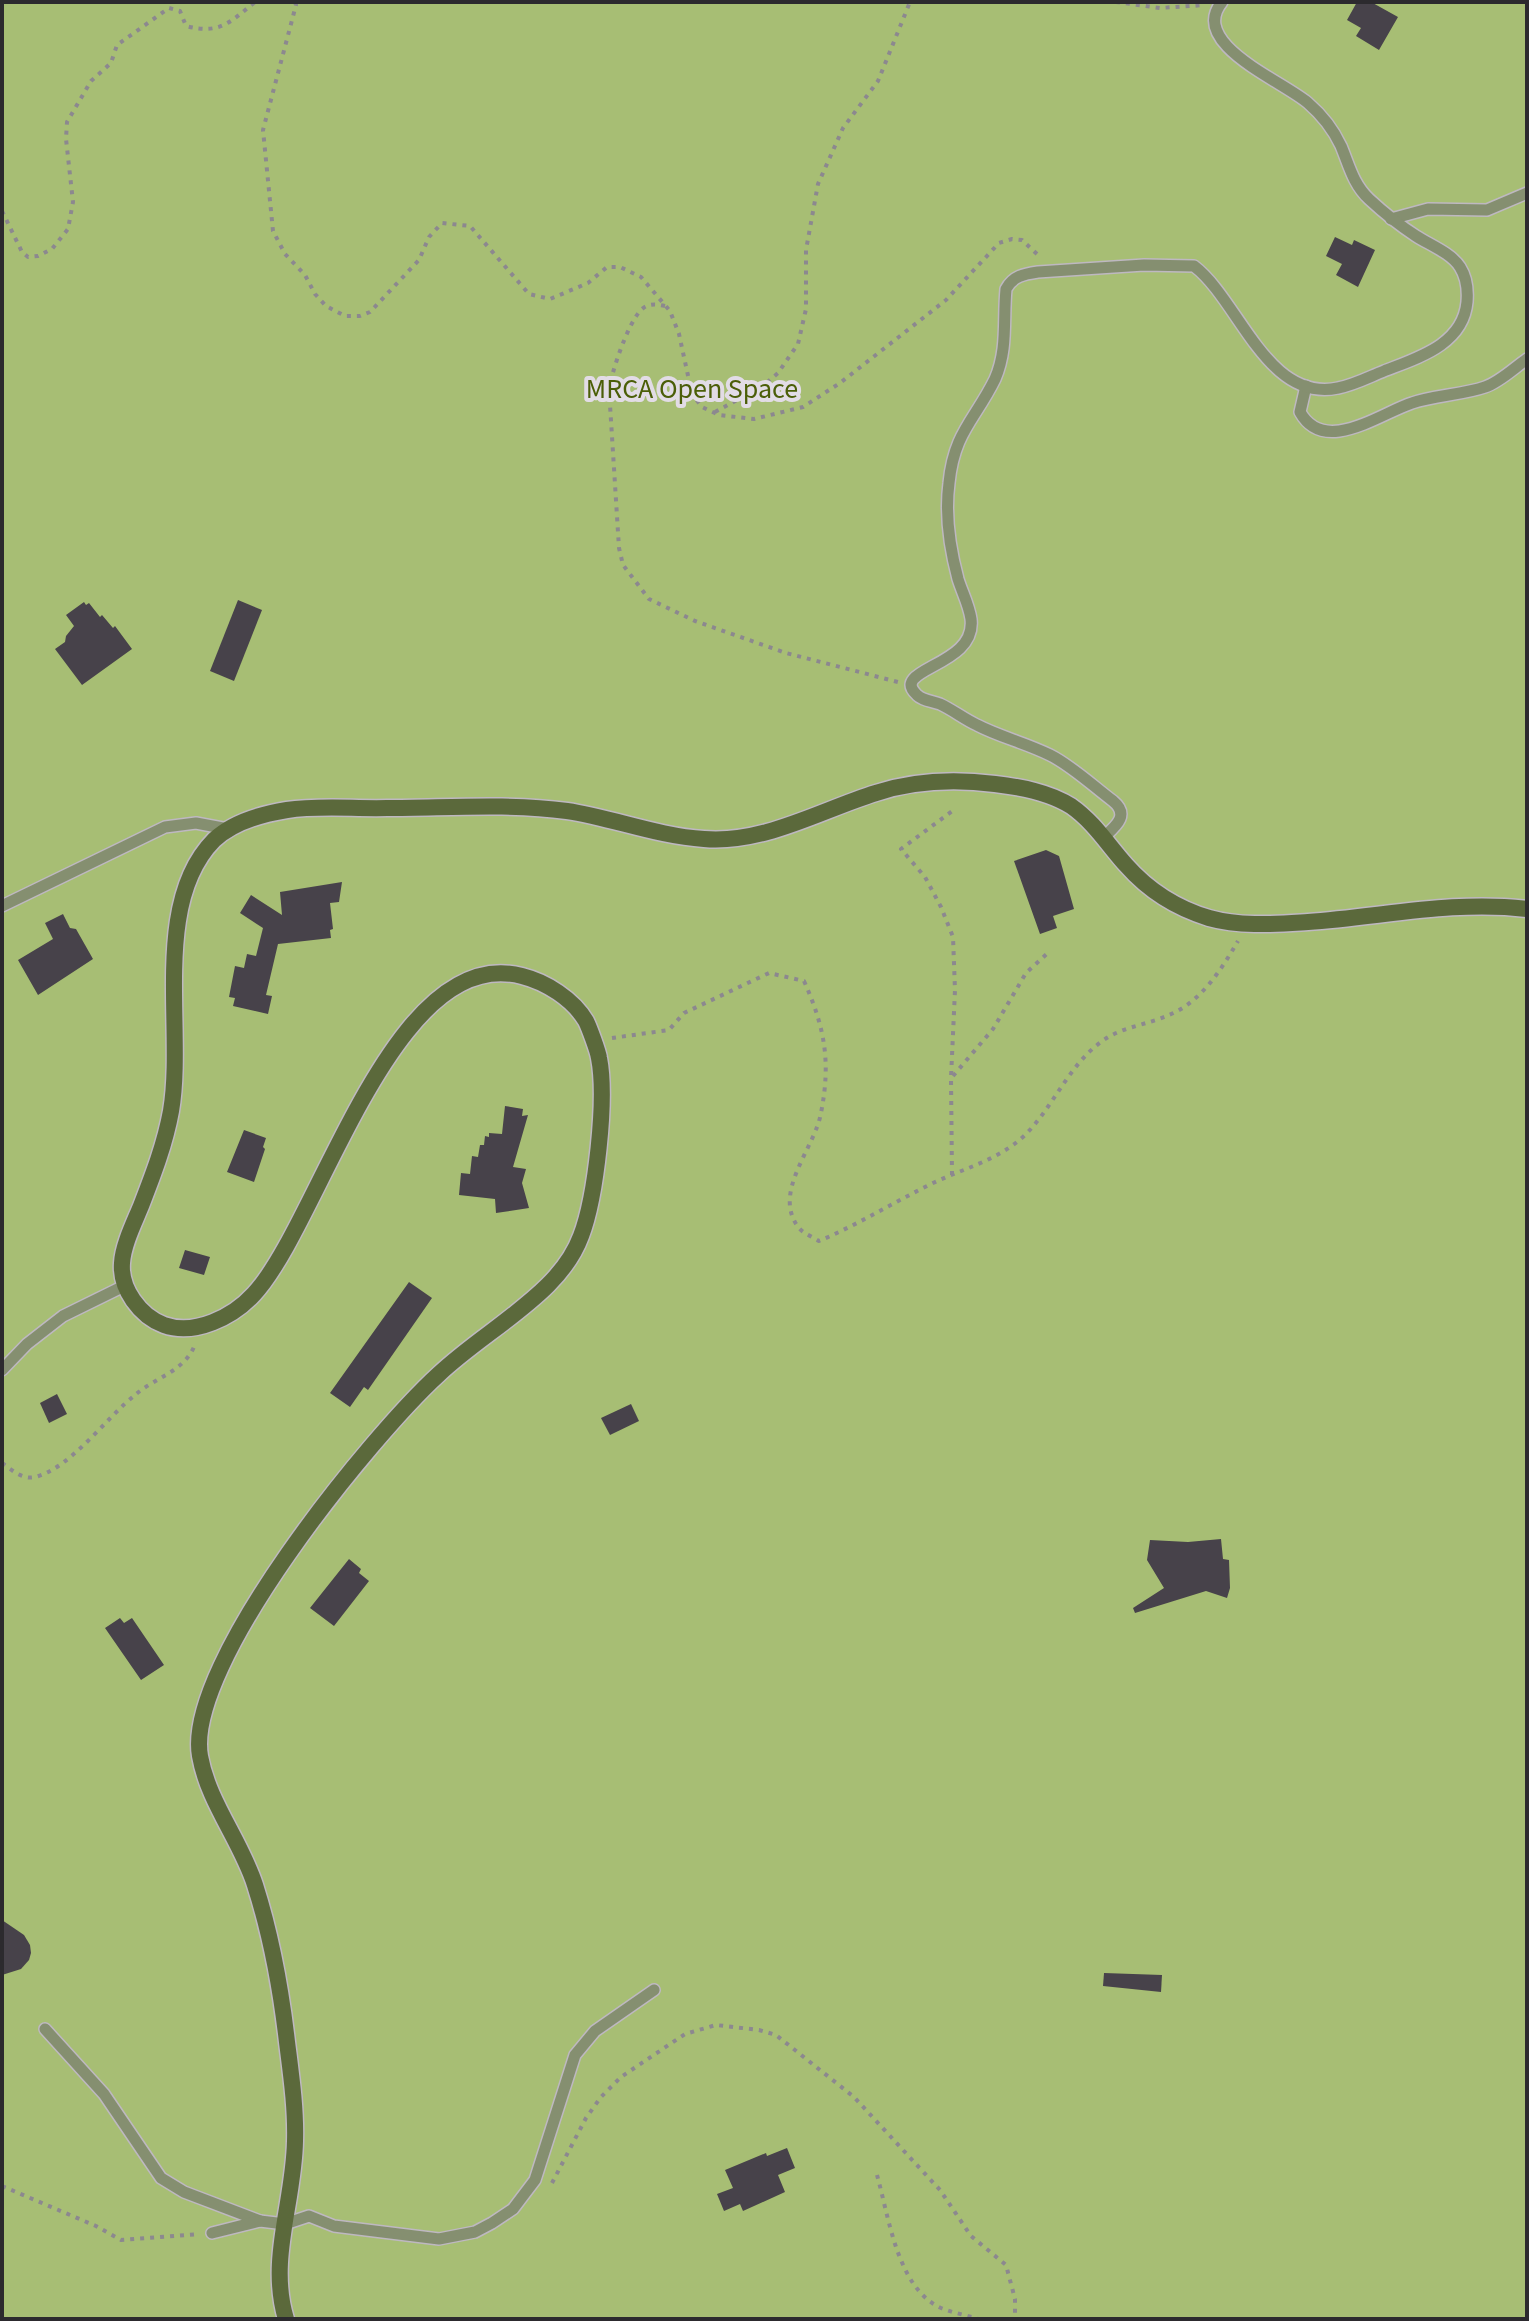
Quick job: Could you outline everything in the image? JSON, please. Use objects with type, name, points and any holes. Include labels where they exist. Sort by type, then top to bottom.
[{"type":"main road","points":[[286,2319],[281,2308],[277,2269],[296,2145],[286,2032],[272,1951],[254,1881],[208,1783],[200,1756],[203,1709],[226,1652],[281,1566],[342,1480],[434,1378],[534,1298],[553,1281],[571,1257],[584,1231],[600,1126],[601,1069],[594,1040],[579,1010],[565,997],[531,977],[497,972],[468,979],[454,987],[421,1017],[368,1086],[287,1244],[258,1290],[237,1309],[200,1326],[166,1326],[152,1319],[137,1306],[124,1286],[122,1261],[158,1162],[172,1102],[174,943],[190,877],[210,844],[228,829],[245,821],[289,809],[524,807],[605,817],[684,837],[733,840],[777,828],[886,789],[916,783],[960,781],[1003,784],[1042,792],[1080,813],[1126,865],[1159,895],[1178,906],[1218,921],[1256,925],[1323,921],[1473,904],[1527,909]]},
{"type":"lane","points":[[1104,837],[1120,823],[1120,806],[1052,756],[979,727],[939,704],[923,699],[912,686],[918,672],[958,652],[968,641],[971,631],[971,617],[957,577],[951,543],[948,486],[957,443],[995,378],[1002,359],[1006,340],[1006,289],[1010,283],[1025,274],[1056,271],[1144,265],[1194,266],[1217,289],[1265,356],[1280,371],[1317,389],[1343,387],[1441,345],[1454,335],[1461,322],[1468,293],[1459,266],[1449,256],[1391,219],[1365,195],[1350,173],[1330,124],[1285,85],[1220,42],[1212,23],[1220,3]]},
{"type":"lane","points":[[1391,219],[1428,209],[1487,210],[1527,193]]},
{"type":"lane","points":[[1306,386],[1300,412],[1306,424],[1338,431],[1364,426],[1411,403],[1488,386],[1527,359]]},
{"type":"lane","points":[[2,906],[165,827],[196,823],[228,829]]},
{"type":"lane","points":[[2,1370],[27,1344],[63,1316],[124,1286]]},
{"type":"lane","points":[[45,2029],[104,2094],[161,2178],[184,2192],[260,2221],[285,2224],[309,2216],[334,2226],[439,2239],[457,2237],[492,2223],[513,2209],[535,2180],[575,2055],[595,2031],[654,1990]]},
{"type":"lane","points":[[212,2233],[260,2221]]},
{"type":"path","points":[[2,211],[22,252],[28,257],[52,249],[68,229],[73,202],[67,122],[91,81],[111,63],[117,45],[169,8],[180,11],[186,26],[203,31],[230,23],[255,2]]},
{"type":"path","points":[[295,2],[263,130],[269,210],[273,231],[285,254],[305,275],[326,306],[345,316],[370,312],[419,260],[429,237],[442,223],[470,226],[529,294],[538,298],[550,299],[588,283],[607,267],[620,267],[641,277],[666,306],[679,334],[692,394],[702,407],[714,413],[754,419],[803,407],[840,383],[946,300],[999,243],[1022,240],[1056,271]]},
{"type":"path","points":[[714,413],[763,386],[778,373],[798,344],[806,309],[806,250],[818,184],[843,128],[878,81],[910,2]]},
{"type":"path","points":[[1116,2],[1160,8],[1220,3]]},
{"type":"path","points":[[666,306],[653,303],[642,309],[612,369],[609,389],[619,548],[623,565],[649,599],[710,627],[786,653],[912,686]]},
{"type":"path","points":[[952,1175],[953,937],[925,877],[901,849],[955,809]]},
{"type":"path","points":[[594,1040],[669,1030],[684,1013],[769,973],[804,981],[819,1016],[827,1061],[821,1116],[790,1191],[790,1211],[800,1230],[819,1241],[854,1226],[929,1185],[1007,1151],[1027,1133],[1069,1075],[1101,1042],[1134,1026],[1170,1015],[1207,988],[1238,941]]},
{"type":"path","points":[[951,1078],[993,1029],[1026,973],[1050,951]]},
{"type":"path","points":[[2,1463],[21,1476],[34,1477],[55,1467],[79,1449],[137,1392],[169,1374],[192,1353],[200,1326]]},
{"type":"path","points":[[550,2185],[586,2118],[621,2077],[685,2034],[716,2025],[759,2030],[776,2035],[854,2097],[940,2190],[971,2236],[1006,2265],[1015,2299],[1015,2319]]},
{"type":"path","points":[[877,2175],[898,2247],[913,2285],[939,2307],[978,2319]]},
{"type":"path","points":[[2,2186],[96,2226],[121,2240],[212,2233]]},
{"type":"green space","name":"MRCA Open Space","points":[[2,2],[1527,2],[1527,2319],[2,2319]]},
{"type":"building","points":[[1357,2],[1371,2],[1398,17],[1379,50],[1356,36],[1361,28],[1347,20]]},
{"type":"building","points":[[1335,237],[1352,245],[1354,240],[1375,250],[1358,287],[1336,275],[1342,264],[1326,256]]},
{"type":"building","points":[[238,600],[262,610],[234,681],[210,671]]},
{"type":"building","points":[[84,602],[86,605],[89,603],[113,628],[115,626],[132,649],[82,685],[55,649],[65,642],[74,626],[66,615]]},
{"type":"building","points":[[1046,850],[1059,856],[1074,909],[1053,916],[1057,928],[1040,934],[1014,861]]},
{"type":"building","points":[[342,882],[339,902],[330,903],[331,938],[278,944],[266,995],[272,996],[268,1014],[233,1006],[235,998],[229,997],[235,966],[244,968],[247,954],[256,956],[263,928],[240,913],[251,895],[282,915],[280,892]]},
{"type":"building","points":[[63,914],[70,928],[76,929],[93,959],[38,995],[18,960],[53,939],[45,923]]},
{"type":"building","points":[[505,1106],[523,1109],[522,1116],[528,1115],[513,1167],[526,1169],[522,1183],[529,1208],[496,1213],[495,1199],[459,1195],[461,1173],[470,1174],[472,1156],[478,1157],[485,1136],[489,1137],[489,1133],[502,1134]]},
{"type":"building","points":[[244,1130],[266,1138],[254,1182],[227,1172]]},
{"type":"building","points":[[185,1250],[210,1257],[204,1275],[179,1268]]},
{"type":"building","points":[[409,1282],[432,1298],[368,1390],[364,1387],[350,1407],[330,1393]]},
{"type":"building","points":[[57,1394],[67,1414],[49,1423],[40,1403]]},
{"type":"building","points":[[631,1404],[639,1421],[610,1435],[601,1418]]},
{"type":"building","points":[[1221,1539],[1223,1559],[1229,1560],[1230,1588],[1227,1598],[1206,1591],[1135,1613],[1133,1608],[1164,1588],[1147,1560],[1150,1540],[1188,1542]]},
{"type":"building","points":[[349,1559],[369,1581],[334,1626],[310,1608]]},
{"type":"building","points":[[120,1618],[124,1623],[132,1618],[164,1665],[141,1680],[105,1628]]},
{"type":"building","points":[[2,1920],[24,1935],[31,1953],[21,1969],[2,1975]]},
{"type":"building","points":[[1104,1973],[1162,1975],[1161,1992],[1103,1986]]},
{"type":"building","points":[[787,2148],[795,2168],[778,2175],[785,2192],[743,2211],[740,2204],[724,2211],[717,2194],[733,2188],[725,2170]]}]
